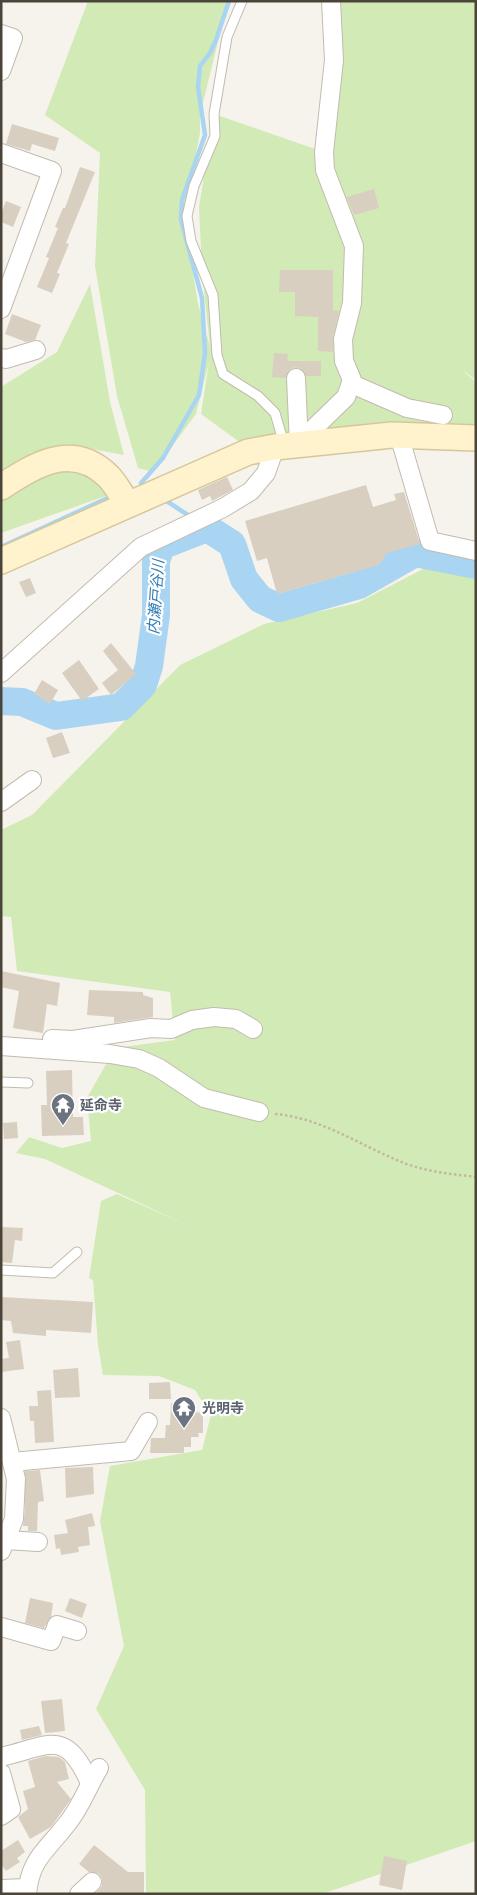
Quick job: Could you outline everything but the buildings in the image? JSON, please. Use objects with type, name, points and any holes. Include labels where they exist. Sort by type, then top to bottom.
[{"type":"street","points":[[1,673],[141,546],[198,520],[251,491],[291,446],[346,397],[352,384],[344,361],[343,339],[352,303],[354,246],[325,170],[324,152],[334,60],[331,1]]},
{"type":"street","points":[[1,34],[13,38],[1,71]]},
{"type":"street","points":[[1,153],[52,171],[1,309]]},
{"type":"street","points":[[1,358],[6,359],[36,350]]},
{"type":"street","points":[[291,446],[296,378]]},
{"type":"street","points":[[352,384],[408,408],[443,415]]},
{"type":"street","points":[[399,435],[430,541],[476,551]]},
{"type":"street","points":[[1,561],[128,497],[166,487],[248,452],[399,435],[476,438]]},
{"type":"street","points":[[1,487],[34,466],[50,460],[66,458],[90,463],[110,478],[128,497]]},
{"type":"street","points":[[1,802],[32,780]]},
{"type":"street","points":[[1,1036],[73,1040],[151,1028],[171,1029],[192,1020],[214,1017],[236,1019],[253,1029]]},
{"type":"street","points":[[1,1046],[110,1054],[138,1059],[159,1068],[204,1098],[259,1112]]},
{"type":"street","points":[[1,1418],[16,1479],[14,1520],[4,1545],[38,1542]]},
{"type":"street","points":[[12,1462],[132,1452],[148,1422]]},
{"type":"street","points":[[1,1627],[51,1640],[57,1625],[77,1630]]},
{"type":"street","points":[[1,1757],[41,1744],[60,1745],[74,1754],[90,1784]]},
{"type":"street","points":[[1,1889],[27,1891],[29,1875],[39,1855],[67,1825],[98,1768]]},
{"type":"street","points":[[1,1773],[11,1809],[1,1816]]},
{"type":"street","points":[[79,1894],[92,1882]]},
{"type":"lane","points":[[242,1],[227,37],[214,114],[215,136],[194,186],[187,216],[192,241],[213,295],[217,355],[223,374],[258,396],[275,413],[291,446]]},
{"type":"lane","points":[[1,1082],[28,1083]]},
{"type":"lane","points":[[1,1270],[53,1273],[77,1252]]},
{"type":"path","points":[[259,1112],[282,1114],[321,1125],[407,1164],[444,1173],[476,1177]]},
{"type":"green space","points":[[88,1],[228,1],[200,115],[200,133],[184,219],[198,304],[210,347],[202,272],[199,207],[214,114],[318,150],[336,1],[476,1],[476,380],[460,368],[476,382],[476,431],[245,446],[201,414],[209,362],[196,414],[153,472],[138,468],[117,396],[95,266],[100,153],[45,115]]},
{"type":"green space","points":[[90,284],[110,402],[124,455],[66,444],[30,456],[1,471],[1,387],[57,352]]},
{"type":"green space","points":[[50,460],[85,466],[114,493],[1,533],[1,489]]},
{"type":"green space","points":[[476,564],[476,1841],[322,1894],[146,1894],[145,1790],[96,1709],[124,1646],[100,1521],[110,1466],[202,1450],[211,1415],[195,1390],[159,1376],[103,1375],[98,1345],[93,1280],[89,1278],[101,1201],[117,1194],[189,1226],[45,1159],[16,1153],[29,1137],[62,1148],[91,1141],[87,1098],[115,1048],[175,1040],[170,992],[17,971],[11,917],[1,916],[1,830],[32,815],[180,665],[264,624],[357,603],[429,566]]},
{"type":"waterway","points":[[148,488],[141,483],[163,458],[199,395],[205,353],[202,298],[181,220],[182,200],[205,135],[198,87],[200,66],[210,53],[216,40],[229,1]]},
{"type":"waterway","points":[[1,547],[112,496]]},
{"type":"waterway","points":[[162,498],[191,517]]},
{"type":"waterway","name":"内瀬戸谷川","points":[[1,701],[22,702],[56,716],[121,707],[143,685],[149,666],[156,615],[156,561],[161,546],[207,528],[232,544],[244,579],[260,599],[279,608],[359,585],[415,553],[476,565]]},
{"type":"place","name":"延命寺","points":[[63,1126]]},
{"type":"place","name":"光明寺","points":[[184,1429]]}]
